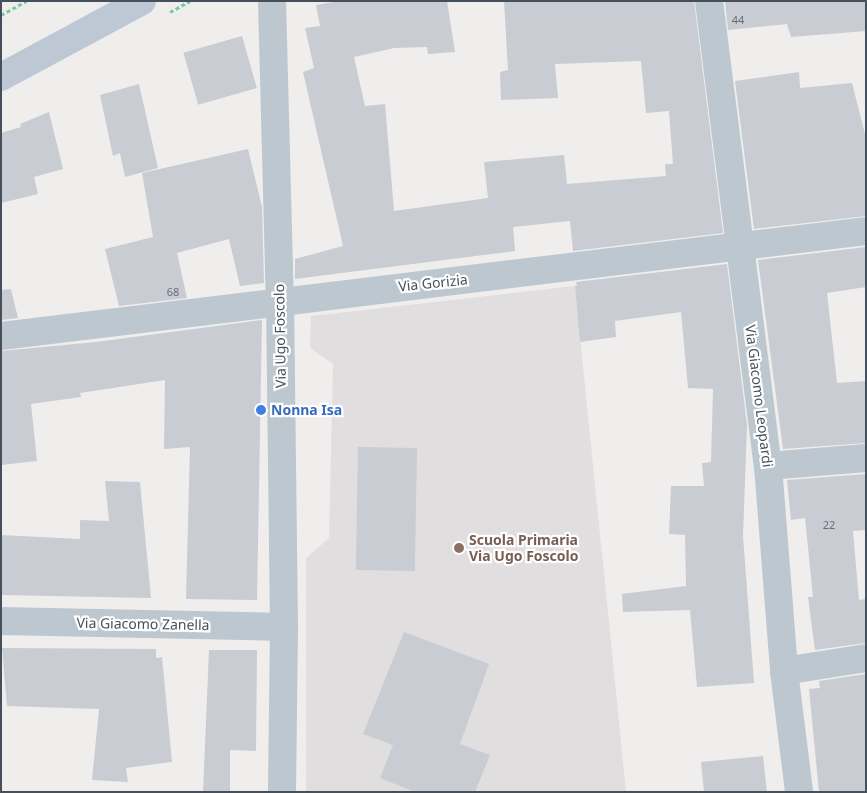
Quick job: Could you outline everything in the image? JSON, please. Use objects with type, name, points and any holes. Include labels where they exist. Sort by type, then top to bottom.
[{"type":"main road","points":[[1,77],[142,1]]},
{"type":"street","name":"Via Ugo Foscolo","points":[[272,1],[280,300],[284,626],[282,792]]},
{"type":"street","name":"Via Giacomo Leopardi","points":[[710,1],[768,466],[784,671],[799,792]]},
{"type":"street","name":"Via Gorizia","points":[[1,336],[280,300],[740,248],[866,231]]},
{"type":"street","points":[[768,466],[866,458]]},
{"type":"street","name":"Via Giacomo Zanella","points":[[1,621],[284,626]]},
{"type":"street","points":[[784,671],[866,658]]},
{"type":"path","points":[[1,15],[26,1]]},
{"type":"shaded area","name":"Scuola Primaria Via Ugo Foscolo","points":[[575,286],[626,792],[306,792],[306,558],[329,538],[333,364],[310,348],[311,316]]},
{"type":"building","points":[[339,1],[447,1],[455,52],[428,54],[427,47],[394,48],[354,57],[365,106],[385,104],[394,211],[488,198],[484,162],[564,155],[567,184],[666,176],[665,164],[673,164],[669,111],[646,113],[641,61],[555,64],[558,98],[501,100],[500,72],[508,70],[504,1],[694,1],[723,233],[573,251],[570,221],[513,227],[515,251],[295,279],[295,259],[343,246],[303,72],[314,68],[305,28],[320,26],[316,5]]},
{"type":"building","points":[[725,1],[866,1],[866,31],[791,37],[787,24],[728,30]]},
{"type":"building","points":[[242,36],[257,88],[198,105],[183,53]]},
{"type":"building","points":[[799,72],[800,88],[852,83],[866,138],[866,216],[754,229],[735,81]]},
{"type":"building","points":[[139,84],[158,168],[125,177],[120,153],[113,156],[100,95]]},
{"type":"building","points":[[49,112],[63,169],[34,177],[38,194],[1,203],[1,133],[21,127],[20,124]]},
{"type":"building","points":[[248,149],[262,207],[264,283],[240,286],[229,239],[177,253],[187,298],[119,306],[105,249],[153,237],[142,173]]},
{"type":"building","points":[[866,247],[866,287],[827,293],[837,383],[866,381],[866,443],[783,449],[758,260]]},
{"type":"building","points":[[727,264],[747,425],[743,536],[754,683],[697,687],[690,610],[623,612],[622,594],[686,586],[685,535],[669,534],[671,486],[704,486],[702,463],[711,462],[713,389],[688,388],[681,312],[615,321],[616,337],[580,342],[575,286],[577,286],[576,282]]},
{"type":"building","points":[[11,289],[18,318],[1,320],[1,290]]},
{"type":"building","points":[[262,320],[257,600],[186,599],[190,447],[164,449],[165,380],[80,393],[81,397],[31,404],[37,461],[1,465],[1,351],[96,342]]},
{"type":"building","points":[[358,447],[417,448],[415,571],[356,570]]},
{"type":"building","points":[[866,474],[866,530],[853,531],[859,600],[866,599],[866,643],[815,650],[808,597],[813,597],[805,518],[791,520],[787,480]]},
{"type":"building","points":[[105,481],[140,482],[151,598],[1,595],[1,535],[80,539],[80,520],[109,521]]},
{"type":"building","points":[[404,632],[489,664],[460,744],[490,755],[475,792],[415,792],[380,778],[393,745],[363,734]]},
{"type":"building","points":[[2,648],[156,649],[156,658],[162,657],[172,762],[126,768],[128,782],[92,780],[99,709],[7,706]]},
{"type":"building","points":[[209,650],[257,650],[256,751],[230,750],[230,792],[203,792]]},
{"type":"building","points":[[866,674],[866,792],[819,792],[809,689],[820,688],[819,681]]},
{"type":"building","points":[[763,756],[767,792],[704,792],[701,762]]},
{"type":"place","name":"Nonna Isa","points":[[261,410]]},
{"type":"place","name":"Scuola Primaria Via Ugo Foscolo","points":[[459,548]]}]
